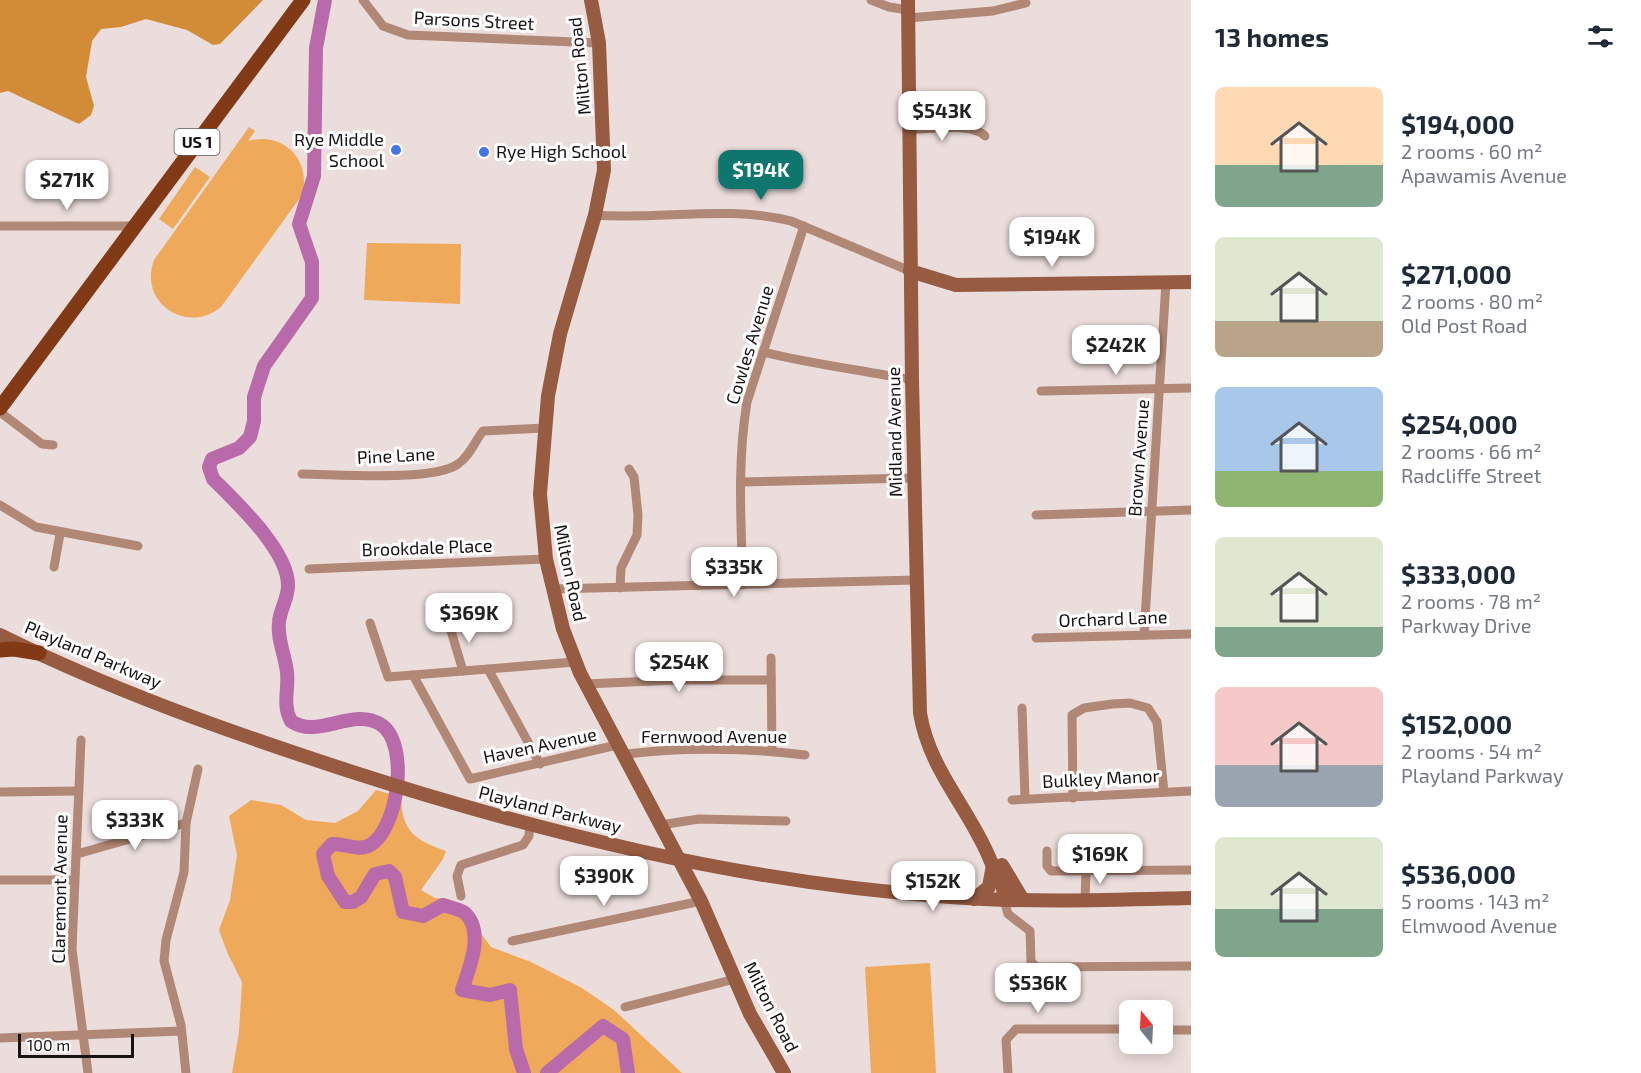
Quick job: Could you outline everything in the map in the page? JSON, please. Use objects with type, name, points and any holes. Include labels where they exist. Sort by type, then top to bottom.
[{"type":"main road","name":"US 1","points":[[0,410],[303,0]]},
{"type":"main road","points":[[0,650],[14,649],[39,653]]},
{"type":"street","name":"Parsons Street","points":[[363,0],[383,26],[408,36],[599,43]]},
{"type":"street","name":"Milton Road","points":[[591,0],[599,43],[605,144],[602,188],[560,334],[551,377],[540,494],[546,559],[552,589],[575,662],[585,684],[701,901],[750,1014],[784,1073]]},
{"type":"street","points":[[871,0],[889,7],[908,9],[993,11],[1026,3]]},
{"type":"street","name":"Midland Avenue","points":[[908,9],[912,380],[919,696],[922,729],[938,770],[986,847],[1002,865],[1023,900]]},
{"type":"street","points":[[909,130],[962,128],[975,130],[985,136]]},
{"type":"street","points":[[595,215],[638,218],[756,214],[804,226],[910,271],[956,285],[1191,282]]},
{"type":"street","points":[[0,226],[135,226]]},
{"type":"street","name":"Cowles Avenue","points":[[743,585],[742,432],[747,402],[804,226]]},
{"type":"street","name":"Brown Avenue","points":[[1144,635],[1166,282]]},
{"type":"street","points":[[763,352],[814,365],[852,368],[912,380]]},
{"type":"street","points":[[1041,391],[1191,388]]},
{"type":"street","points":[[0,410],[42,444],[53,445]]},
{"type":"street","name":"Pine Lane","points":[[302,474],[413,474],[445,470],[459,464],[483,431],[545,428]]},
{"type":"street","points":[[620,588],[621,568],[637,535],[638,515],[634,477],[629,469]]},
{"type":"street","points":[[741,482],[914,478]]},
{"type":"street","points":[[0,505],[36,527],[60,534],[138,546]]},
{"type":"street","points":[[1036,515],[1191,510]]},
{"type":"street","points":[[54,567],[60,534]]},
{"type":"street","name":"Brookdale Place","points":[[309,569],[546,559]]},
{"type":"street","points":[[552,589],[916,580]]},
{"type":"street","points":[[370,623],[388,677],[575,662]]},
{"type":"street","points":[[449,624],[463,671]]},
{"type":"street","name":"Orchard Lane","points":[[1036,638],[1191,634]]},
{"type":"street","name":"Playland Parkway","points":[[0,635],[219,726],[414,792],[530,824],[680,860],[827,884],[974,899],[1191,898]]},
{"type":"street","points":[[771,658],[772,751]]},
{"type":"street","points":[[488,669],[540,764]]},
{"type":"street","name":"Haven Avenue","points":[[413,675],[470,778],[620,750]]},
{"type":"street","points":[[585,684],[676,680],[771,680]]},
{"type":"street","points":[[1074,798],[1072,715],[1084,708],[1120,703],[1144,706],[1155,716],[1164,792]]},
{"type":"street","points":[[1022,708],[1025,799]]},
{"type":"street","name":"Claremont Avenue","points":[[81,740],[72,949],[88,1073]]},
{"type":"street","name":"Fernwood Avenue","points":[[620,750],[648,752],[772,751],[805,755]]},
{"type":"street","points":[[186,1073],[181,1030],[164,961],[166,940],[184,872],[186,823],[198,769]]},
{"type":"street","points":[[0,792],[78,791]]},
{"type":"street","name":"Bulkley Manor","points":[[1012,800],[1191,791]]},
{"type":"street","points":[[660,825],[699,819],[786,821]]},
{"type":"street","points":[[77,854],[186,823]]},
{"type":"street","points":[[461,896],[457,876],[461,865],[523,845],[529,836],[530,824]]},
{"type":"street","name":"Midland Avenue","points":[[986,847],[1003,884],[1004,900]]},
{"type":"street","points":[[1047,850],[1047,866],[1052,871],[1191,870]]},
{"type":"street","points":[[974,899],[988,887],[993,865]]},
{"type":"street","points":[[1085,900],[1086,872]]},
{"type":"street","points":[[0,880],[74,880]]},
{"type":"street","points":[[1004,900],[1008,914],[1030,931],[1031,962],[1037,967],[1191,966]]},
{"type":"street","points":[[512,941],[701,901]]},
{"type":"street","points":[[625,1007],[735,979]]},
{"type":"street","points":[[1008,1073],[1006,1040],[1016,1029],[1119,1029]]},
{"type":"street","points":[[0,1038],[181,1030]]},
{"type":"street","points":[[1173,1030],[1191,1030]]},
{"type":"shaded area","points":[[0,0],[263,0],[220,44],[213,45],[187,30],[146,19],[121,27],[101,29],[92,41],[86,77],[94,106],[91,115],[79,124],[8,91],[0,93]]},
{"type":"shaded area","points":[[249,127],[255,131],[248,141],[273,140],[292,151],[303,170],[302,195],[221,307],[208,315],[194,318],[181,316],[169,310],[159,301],[153,289],[151,276],[154,260]]},
{"type":"shaded area","points":[[195,167],[210,177],[173,229],[159,219]]},
{"type":"shaded area","points":[[367,243],[461,244],[460,304],[364,300]]},
{"type":"shaded area","points":[[376,790],[401,797],[404,819],[412,833],[426,843],[446,851],[421,890],[435,898],[448,899],[459,904],[491,947],[531,962],[582,988],[614,1010],[682,1073],[232,1073],[239,1032],[242,982],[219,930],[230,900],[237,855],[229,816],[251,800],[281,805],[306,820],[335,823],[358,811]]},
{"type":"shaded area","points":[[930,963],[936,1073],[871,1073],[865,967]]},
{"type":"waterway","points":[[325,0],[316,48],[314,176],[299,224],[312,262],[312,298],[264,366],[254,397],[254,421],[250,437],[239,448],[212,459],[209,467],[213,479],[260,528],[280,558],[286,572],[288,590],[279,628],[287,672],[286,703],[291,721],[301,726],[312,727],[358,719],[369,720],[380,724],[390,734],[395,749],[398,767],[397,787],[387,824],[378,838],[368,846],[359,848],[332,844],[323,854],[328,876],[345,902],[353,902],[361,897],[375,874],[389,871],[395,877],[403,912],[423,916],[443,905],[465,913],[471,921],[475,940],[474,951],[462,990],[490,995],[510,990],[516,1049],[524,1073]]},
{"type":"waterway","points":[[547,1073],[603,1026],[623,1039],[628,1073]]},
{"type":"place","name":"Rye Middle School","points":[[396,150]]},
{"type":"place","name":"Rye High School","points":[[484,152]]}]
